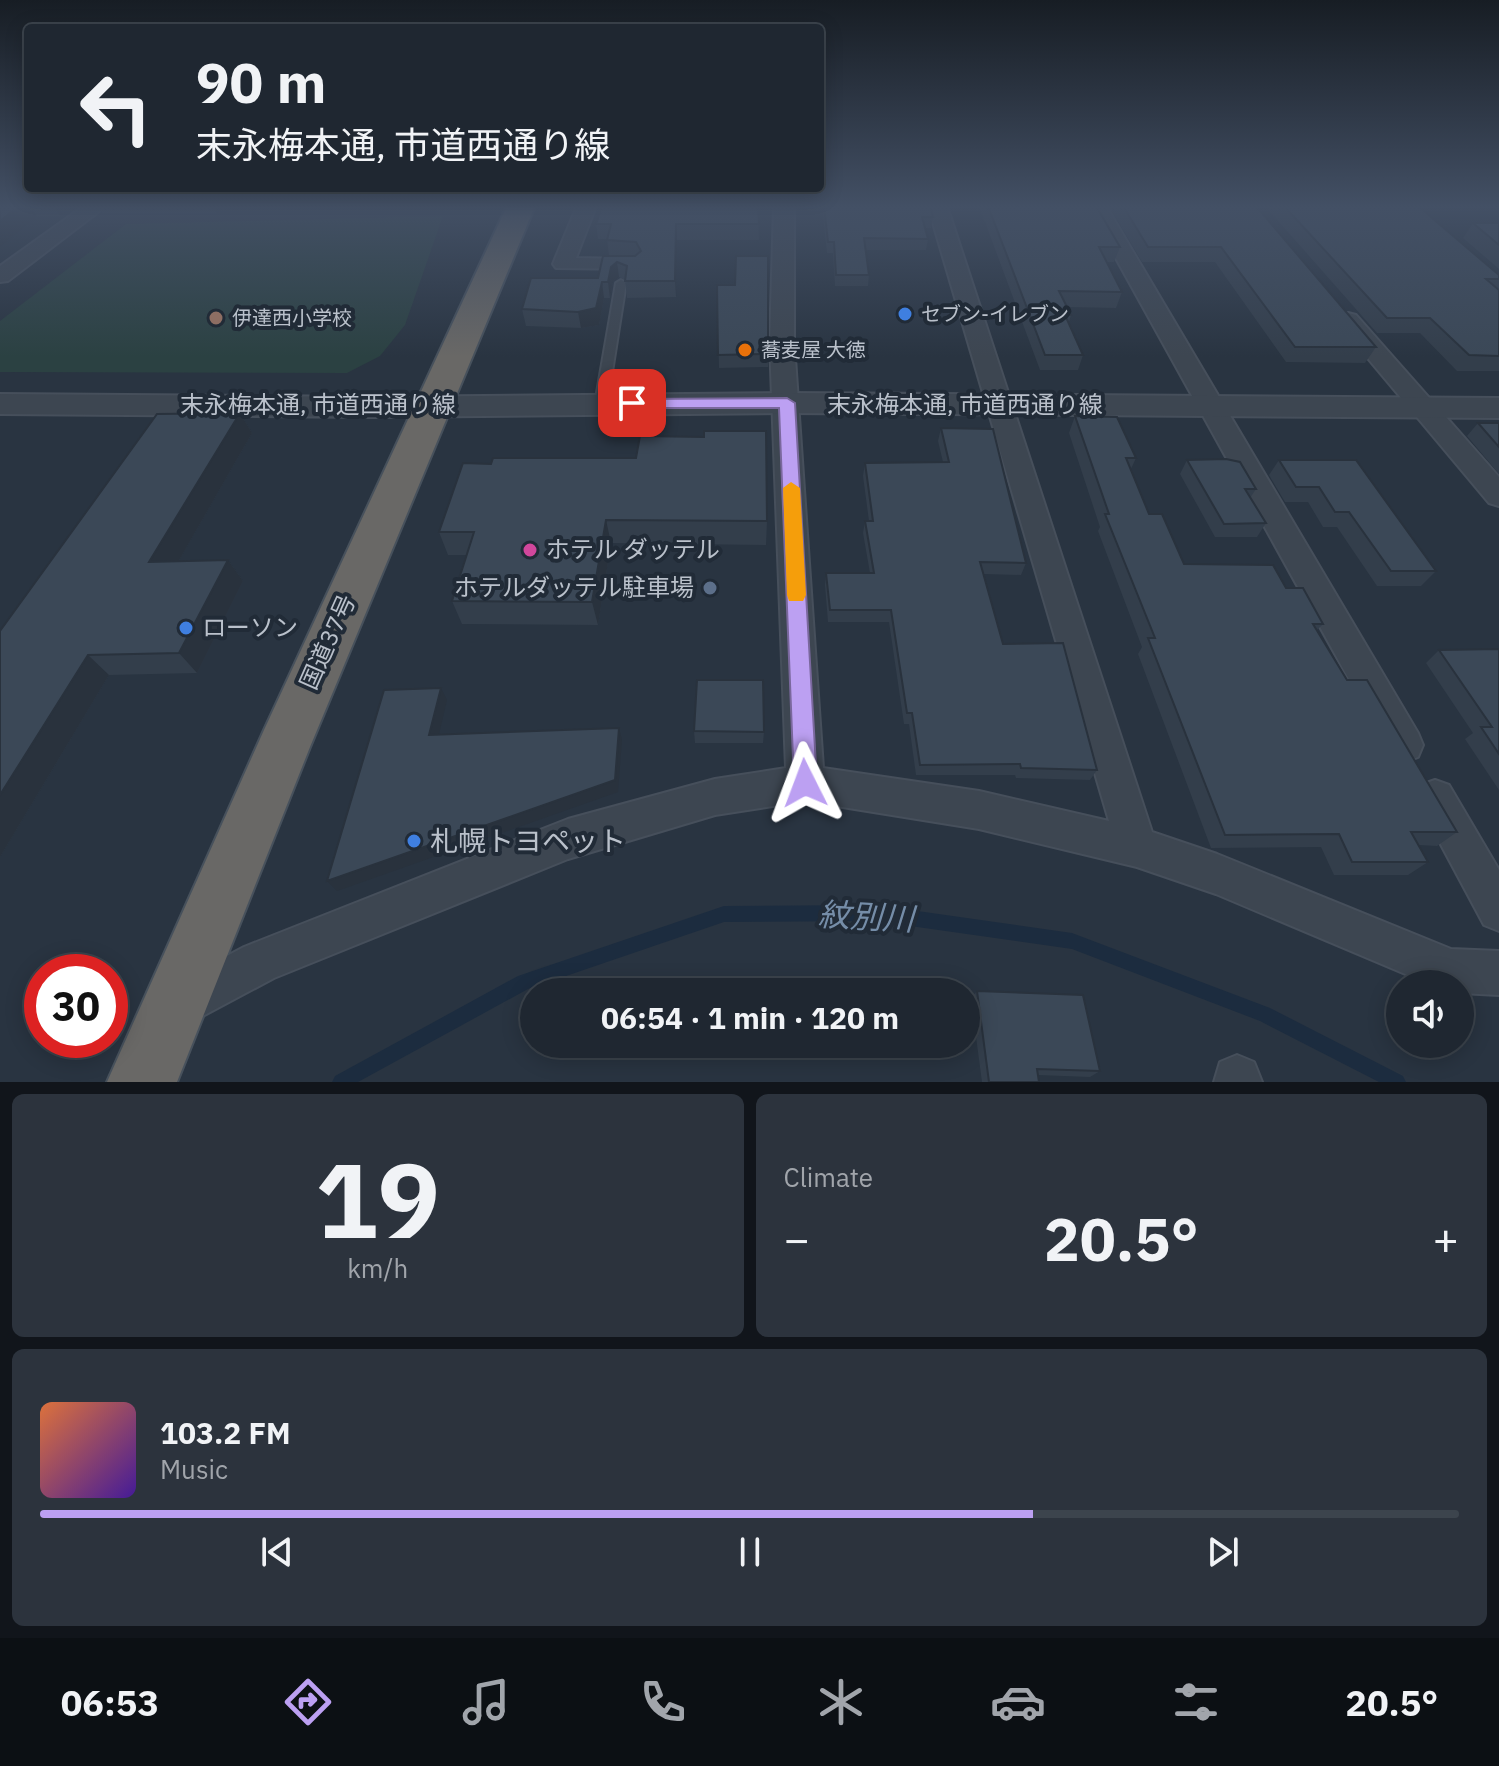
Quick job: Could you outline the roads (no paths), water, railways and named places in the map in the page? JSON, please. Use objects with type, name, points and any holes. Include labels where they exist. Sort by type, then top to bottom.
[{"type":"highway","name":"国道37号","points":[[156,1049],[289,733],[499,256]]},
{"type":"street","points":[[0,276],[27,256]]},
{"type":"street","points":[[566,256],[563,264],[626,274]]},
{"type":"street","points":[[783,256],[782,343],[805,783]]},
{"type":"street","points":[[954,256],[1137,847]]},
{"type":"street","points":[[1125,256],[1499,910]]},
{"type":"street","points":[[1332,301],[1499,496]]},
{"type":"street","name":"末永梅本通, 市道西通り線","points":[[0,404],[373,407],[787,403],[1499,408]]},
{"type":"street","points":[[156,1049],[259,962],[568,839],[715,797],[805,783],[979,810],[1137,847],[1217,874],[1451,971],[1499,973]]},
{"type":"lane","points":[[601,404],[626,274]]},
{"type":"waterway","name":"紋別川","points":[[341,1082],[524,982],[724,914],[875,913],[1072,941],[1264,1014],[1397,1082]]},
{"type":"place","name":"セブン-イレブン","points":[[905,314]]},
{"type":"place","name":"伊達西小学校","points":[[216,318]]},
{"type":"place","name":"蕎麦屋 大徳","points":[[745,350]]},
{"type":"place","name":"ホテル ダッテル","points":[[530,550]]},
{"type":"place","name":"ホテルダッテル駐車場","points":[[710,588]]},
{"type":"place","name":"ローソン","points":[[186,628]]},
{"type":"place","name":"札幌トヨペット","points":[[414,841]]}]
